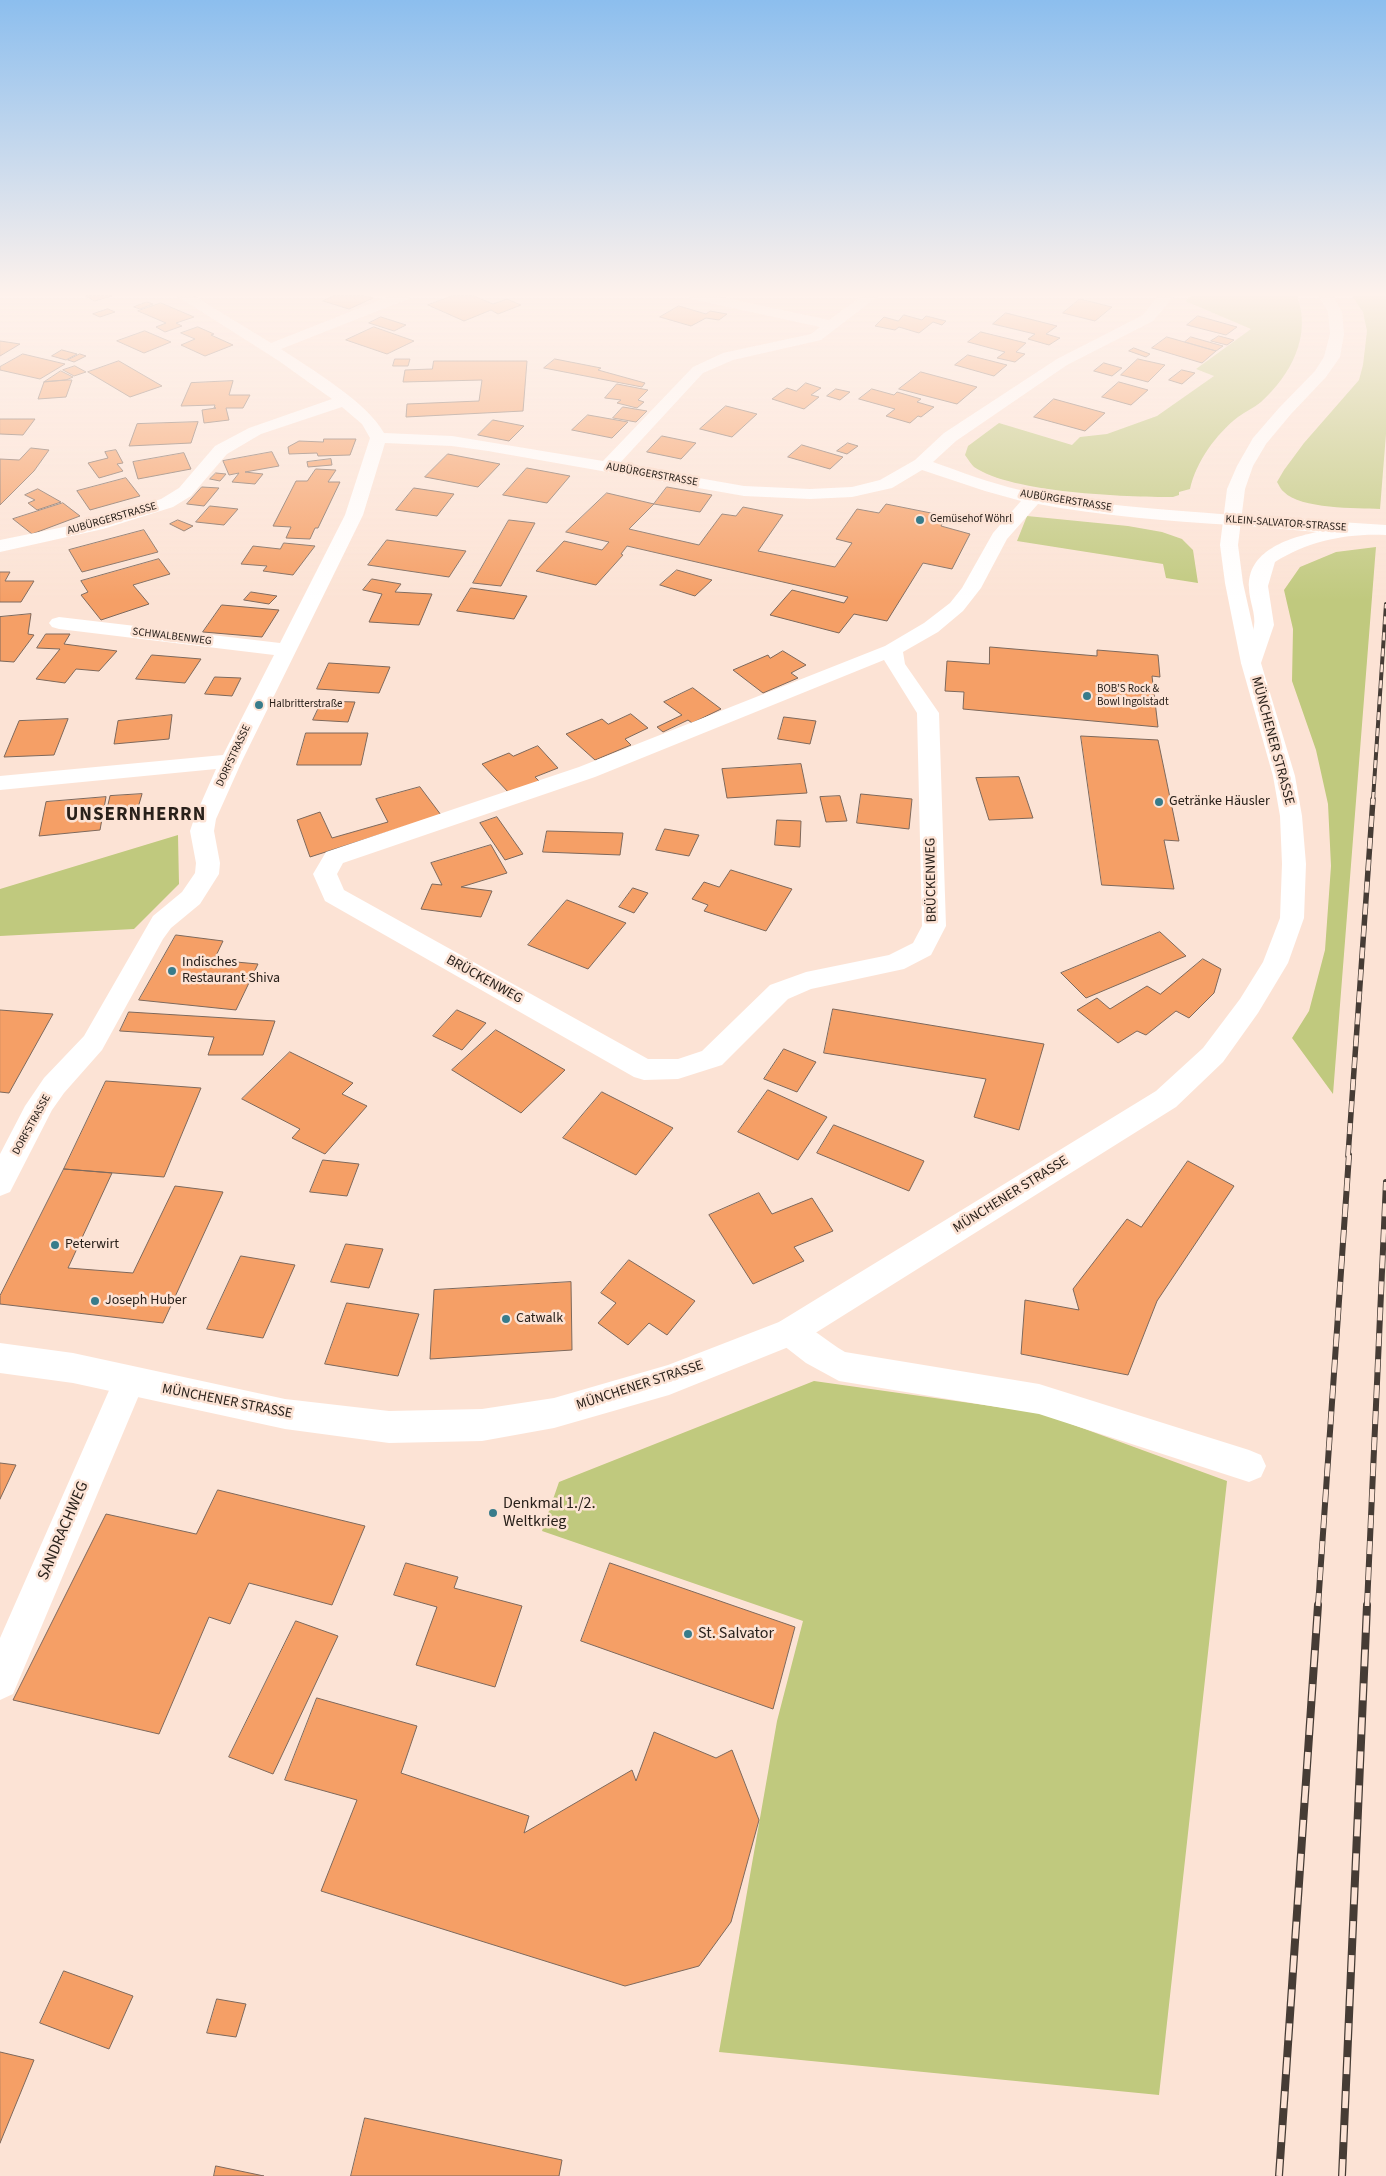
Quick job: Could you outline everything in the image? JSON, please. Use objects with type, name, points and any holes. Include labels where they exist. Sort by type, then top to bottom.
[{"type":"street","points":[[339,398],[369,422],[375,429],[378,438]]},
{"type":"street","points":[[606,467],[672,398]]},
{"type":"street","name":"AUBÜRGERSTRASSE","points":[[378,438],[461,442],[744,491],[810,494],[852,492],[886,484],[921,464],[950,436],[1008,398]]},
{"type":"street","name":"MÜNCHENER STRASSE","points":[[0,1358],[72,1368],[128,1382],[285,1414],[380,1426],[482,1425],[554,1413],[669,1380],[790,1332],[1166,1099],[1213,1055],[1248,1006],[1274,963],[1292,918],[1294,864],[1291,816],[1284,776],[1251,663],[1233,575],[1229,545],[1236,489],[1245,466],[1259,442],[1298,398]]},
{"type":"street","name":"AUBÜRGERSTRASSE","points":[[0,546],[97,525],[167,503],[185,492],[221,450],[255,431],[343,401]]},
{"type":"street","name":"DORFSTRASSE","points":[[0,1184],[41,1104],[50,1091],[80,1060],[93,1043],[153,935],[162,922],[191,898],[200,886],[206,874],[208,863],[202,841],[205,819],[231,761],[354,515],[378,438]]},
{"type":"street","name":"AUBÜRGERSTRASSE","points":[[921,464],[990,487],[1034,498],[1088,506],[1186,516]]},
{"type":"street","name":"BRÜCKENWEG","points":[[892,650],[895,664],[928,712],[934,926],[922,949],[895,963],[806,981],[779,992],[712,1058],[678,1069],[644,1070],[334,895],[325,874],[334,858],[587,772],[892,650],[943,619],[964,598],[979,577],[990,552],[1011,521],[1034,498]]},
{"type":"street","name":"KLEIN-SALVATOR-STRASSE","points":[[1186,516],[1276,524],[1386,530]]},
{"type":"street","points":[[1251,663],[1264,625],[1258,586],[1262,569],[1267,559],[1303,540],[1358,529]]},
{"type":"street","name":"SCHWALBENWEG","points":[[59,623],[286,650]]},
{"type":"street","points":[[0,783],[231,761]]},
{"type":"street","points":[[790,1332],[817,1353],[839,1366],[1039,1399],[1249,1466]]},
{"type":"street","name":"SANDRACHWEG","points":[[0,1681],[128,1382]]},
{"type":"green space","points":[[1183,398],[1265,398],[1238,417],[1222,432],[1202,459],[1190,489],[1179,492],[1179,495],[1173,497],[1070,492],[1015,483],[992,476],[974,467],[965,455],[968,446],[999,423],[1072,445],[1080,437],[1107,434],[1157,416]]},
{"type":"green space","points":[[1344,398],[1386,398],[1386,434],[1380,509],[1315,505],[1292,498],[1284,492],[1277,482],[1304,443]]},
{"type":"green space","points":[[1027,516],[1128,526],[1162,532],[1182,539],[1193,550],[1198,583],[1166,578],[1163,564],[1017,541]]},
{"type":"green space","points":[[1376,547],[1333,1094],[1292,1038],[1309,1011],[1325,950],[1331,866],[1328,804],[1316,750],[1292,681],[1293,629],[1284,590],[1300,567],[1336,552]]},
{"type":"green space","points":[[178,835],[179,884],[134,929],[0,936],[0,889]]},
{"type":"green space","points":[[814,1381],[1041,1413],[1227,1481],[1159,2095],[719,2052],[777,1721],[803,1621],[542,1531],[559,1482]]},
{"type":"building","points":[[185,398],[249,398],[243,408],[226,408],[229,420],[204,423],[202,410],[216,408],[214,408],[215,405],[181,406]]},
{"type":"building","points":[[479,398],[524,398],[523,411],[406,417],[407,404],[479,401]]},
{"type":"building","points":[[605,398],[640,398],[638,400],[644,402],[637,408],[617,403],[621,400]]},
{"type":"building","points":[[774,398],[818,398],[804,409],[772,399]]},
{"type":"building","points":[[916,398],[921,399],[917,402],[934,407],[910,423],[886,416],[895,409],[859,399]]},
{"type":"building","points":[[932,398],[965,398],[957,404]]},
{"type":"building","points":[[1104,398],[1139,398],[1131,405]]},
{"type":"building","points":[[1054,399],[1105,413],[1085,431],[1034,417]]},
{"type":"building","points":[[726,406],[757,414],[732,437],[700,429]]},
{"type":"building","points":[[623,407],[647,411],[636,422],[613,418]]},
{"type":"building","points":[[588,415],[628,422],[612,438],[572,430]]},
{"type":"building","points":[[0,419],[35,419],[23,435],[0,434]]},
{"type":"building","points":[[493,420],[524,426],[509,441],[478,435]]},
{"type":"building","points":[[198,422],[191,443],[129,446],[137,424]]},
{"type":"building","points":[[662,436],[696,443],[681,459],[647,452]]},
{"type":"building","points":[[324,439],[356,439],[350,455],[318,456],[317,453],[289,454],[288,447],[299,441],[323,442]]},
{"type":"building","points":[[848,443],[858,446],[847,454],[837,451]]},
{"type":"building","points":[[802,445],[843,457],[830,469],[788,457]]},
{"type":"building","points":[[31,448],[49,450],[34,471],[0,505],[0,459],[19,460]]},
{"type":"building","points":[[116,450],[123,463],[117,464],[123,471],[99,478],[88,463],[108,458],[105,452]]},
{"type":"building","points":[[272,452],[279,466],[245,472],[263,474],[255,484],[232,482],[239,473],[229,475],[223,461]]},
{"type":"building","points":[[184,453],[191,469],[138,479],[133,462]]},
{"type":"building","points":[[448,454],[500,464],[478,487],[425,477]]},
{"type":"building","points":[[331,459],[332,465],[308,467],[307,462]]},
{"type":"building","points":[[527,468],[570,476],[547,503],[503,495]]},
{"type":"building","points":[[316,469],[336,470],[328,482],[340,482],[318,528],[315,528],[310,539],[286,538],[291,527],[273,526],[296,481],[307,481]]},
{"type":"building","points":[[216,473],[226,474],[220,481],[210,479]]},
{"type":"building","points":[[126,478],[140,496],[90,510],[77,491]]},
{"type":"building","points":[[202,487],[219,488],[204,506],[187,504]]},
{"type":"building","points":[[667,487],[712,495],[700,512],[654,504]]},
{"type":"building","points":[[414,488],[454,494],[437,516],[396,510]]},
{"type":"building","points":[[38,489],[61,502],[37,510],[28,503],[35,500],[25,495]]},
{"type":"building","points":[[607,493],[654,504],[629,529],[699,545],[722,514],[736,516],[743,507],[783,515],[758,551],[835,567],[852,543],[836,539],[857,509],[879,513],[886,504],[946,516],[941,526],[970,534],[952,569],[923,563],[887,621],[854,614],[839,633],[770,615],[792,590],[844,603],[848,597],[627,546],[621,554],[623,555],[596,585],[536,571],[564,541],[602,550],[609,542],[566,532]]},
{"type":"building","points":[[63,503],[80,516],[32,534],[13,519]]},
{"type":"building","points":[[210,506],[238,509],[224,525],[196,522]]},
{"type":"building","points":[[178,520],[193,526],[184,531],[170,524]]},
{"type":"building","points":[[509,520],[535,523],[501,586],[473,583]]},
{"type":"building","points":[[144,530],[158,552],[82,572],[69,550]]},
{"type":"building","points":[[387,540],[466,551],[449,577],[368,565]]},
{"type":"building","points":[[284,543],[315,546],[293,575],[263,571],[267,566],[241,564],[253,546],[280,549]]},
{"type":"building","points":[[159,559],[170,574],[133,585],[149,604],[101,620],[81,595],[88,592],[81,581]]},
{"type":"building","points":[[677,570],[712,580],[695,596],[660,585]]},
{"type":"building","points":[[0,572],[10,572],[5,581],[34,581],[21,602],[0,602]]},
{"type":"building","points":[[372,579],[401,584],[395,592],[432,594],[419,625],[369,622],[382,594],[363,590]]},
{"type":"building","points":[[471,588],[527,596],[514,619],[457,611]]},
{"type":"building","points":[[251,592],[277,596],[269,604],[244,600]]},
{"type":"building","points":[[222,605],[279,610],[262,637],[203,632]]},
{"type":"building","points":[[31,614],[28,634],[34,635],[14,662],[0,661],[0,617]]},
{"type":"building","points":[[46,634],[70,634],[64,644],[117,651],[99,671],[76,669],[65,683],[36,679],[60,649],[37,648]]},
{"type":"building","points":[[990,647],[1097,656],[1097,650],[1158,655],[1160,677],[1152,676],[1158,727],[963,709],[964,692],[945,691],[947,661],[989,664]]},
{"type":"building","points":[[783,651],[806,665],[791,673],[798,678],[763,693],[733,670],[768,655],[770,658]]},
{"type":"building","points":[[152,655],[201,659],[185,683],[136,679]]},
{"type":"building","points":[[329,663],[390,667],[379,693],[317,689]]},
{"type":"building","points":[[215,677],[241,678],[232,696],[205,694]]},
{"type":"building","points":[[693,688],[721,709],[692,723],[688,720],[663,732],[657,727],[682,715],[664,702]]},
{"type":"building","points":[[322,701],[355,702],[348,722],[313,720]]},
{"type":"building","points":[[631,714],[648,728],[625,739],[631,745],[595,760],[566,734],[602,719],[608,724]]},
{"type":"building","points":[[172,715],[169,739],[114,744],[118,721]]},
{"type":"building","points":[[784,717],[816,721],[810,744],[778,739]]},
{"type":"building","points":[[68,719],[54,755],[4,757],[19,721]]},
{"type":"building","points":[[306,733],[368,733],[361,765],[297,765]]},
{"type":"building","points":[[1081,736],[1158,740],[1179,841],[1164,840],[1174,889],[1102,885]]},
{"type":"building","points":[[538,746],[558,768],[535,777],[540,782],[509,793],[482,764],[509,753],[513,756]]},
{"type":"building","points":[[801,764],[807,793],[727,798],[722,769]]},
{"type":"building","points":[[1019,777],[1033,818],[989,820],[976,778]]},
{"type":"building","points":[[420,787],[441,815],[310,857],[297,820],[320,812],[332,838],[388,822],[376,799]]},
{"type":"building","points":[[142,794],[137,811],[106,813],[110,796]]},
{"type":"building","points":[[861,794],[912,799],[909,829],[857,823]]},
{"type":"building","points":[[840,796],[847,821],[826,822],[820,797]]},
{"type":"building","points":[[106,797],[100,830],[39,836],[46,802]]},
{"type":"building","points":[[497,817],[523,854],[505,860],[480,823]]},
{"type":"building","points":[[777,820],[801,821],[800,847],[775,845]]},
{"type":"building","points":[[665,829],[699,835],[689,856],[656,850]]},
{"type":"building","points":[[547,831],[623,833],[620,855],[543,852]]},
{"type":"building","points":[[491,845],[507,873],[461,887],[492,891],[481,917],[421,909],[432,884],[442,885],[431,863]]},
{"type":"building","points":[[731,870],[792,889],[766,931],[704,911],[708,905],[692,899],[704,882],[719,887]]},
{"type":"building","points":[[633,888],[648,893],[634,913],[619,907]]},
{"type":"building","points":[[567,900],[626,923],[588,969],[528,945]]},
{"type":"building","points":[[1160,932],[1186,956],[1086,998],[1061,973]]},
{"type":"building","points":[[176,935],[223,941],[214,960],[258,964],[236,1010],[139,1000]]},
{"type":"building","points":[[1203,959],[1221,969],[1214,993],[1189,1018],[1176,1011],[1146,1035],[1137,1031],[1118,1043],[1077,1010],[1097,998],[1110,1009],[1147,986],[1160,994]]},
{"type":"building","points":[[833,1009],[1044,1044],[1019,1130],[974,1117],[986,1079],[824,1053]]},
{"type":"building","points":[[0,1010],[53,1014],[9,1093],[0,1092]]},
{"type":"building","points":[[457,1010],[486,1023],[462,1050],[433,1036]]},
{"type":"building","points":[[129,1012],[275,1021],[263,1055],[208,1055],[214,1037],[120,1031]]},
{"type":"building","points":[[496,1030],[565,1070],[521,1113],[452,1070]]},
{"type":"building","points":[[784,1049],[816,1062],[797,1092],[764,1079]]},
{"type":"building","points":[[290,1052],[353,1083],[342,1094],[367,1106],[325,1154],[292,1138],[300,1129],[242,1099]]},
{"type":"building","points":[[106,1081],[201,1088],[164,1177],[64,1169]]},
{"type":"building","points":[[768,1090],[827,1117],[798,1160],[738,1132]]},
{"type":"building","points":[[602,1092],[673,1128],[636,1175],[563,1138]]},
{"type":"building","points":[[834,1125],[924,1161],[909,1191],[817,1153]]},
{"type":"building","points":[[323,1160],[359,1164],[347,1196],[310,1192]]},
{"type":"building","points":[[1188,1161],[1234,1186],[1157,1301],[1128,1375],[1021,1354],[1025,1300],[1079,1310],[1073,1289],[1127,1219],[1141,1227]]},
{"type":"building","points":[[64,1169],[112,1173],[68,1268],[133,1273],[175,1186],[223,1192],[163,1323],[0,1304],[0,1296]]},
{"type":"building","points":[[759,1193],[772,1214],[812,1198],[833,1231],[794,1247],[804,1261],[753,1284],[709,1215]]},
{"type":"building","points":[[346,1244],[383,1249],[369,1288],[331,1282]]},
{"type":"building","points":[[241,1256],[295,1265],[263,1338],[207,1329]]},
{"type":"building","points":[[629,1260],[695,1301],[667,1335],[649,1323],[628,1345],[598,1323],[616,1303],[601,1293]]},
{"type":"building","points":[[571,1282],[572,1350],[430,1359],[434,1290]]},
{"type":"building","points":[[347,1303],[419,1314],[398,1376],[325,1364]]},
{"type":"building","points":[[0,1463],[16,1465],[0,1499]]},
{"type":"building","points":[[218,1490],[365,1526],[332,1605],[249,1583],[230,1624],[209,1617],[159,1734],[13,1700],[106,1514],[196,1534]]},
{"type":"building","points":[[406,1563],[458,1577],[454,1588],[522,1606],[495,1687],[416,1665],[437,1607],[394,1595]]},
{"type":"building","name":"St. Salvator","points":[[610,1563],[795,1627],[773,1709],[581,1641]]},
{"type":"building","points":[[296,1621],[338,1636],[273,1774],[229,1757]]},
{"type":"building","points":[[317,1698],[417,1726],[401,1773],[529,1816],[524,1833],[632,1770],[636,1781],[654,1732],[716,1758],[732,1750],[759,1820],[731,1922],[699,1966],[625,1986],[321,1891],[357,1800],[285,1780]]},
{"type":"building","points":[[64,1971],[133,1996],[109,2049],[40,2023]]},
{"type":"building","points":[[217,1999],[246,2004],[236,2037],[207,2033]]},
{"type":"building","points":[[0,2052],[34,2060],[0,2143]]},
{"type":"building","points":[[365,2118],[562,2160],[559,2176],[351,2176]]},
{"type":"building","points":[[216,2166],[264,2176],[214,2176]]},
{"type":"railway","points":[[1373,800],[1386,604]]},
{"type":"railway","points":[[1348,1156],[1373,799]]},
{"type":"railway","points":[[1318,1606],[1349,1155]]},
{"type":"railway","points":[[1367,1606],[1386,1182]]},
{"type":"railway","points":[[1279,2176],[1318,1605]]},
{"type":"railway","points":[[1342,2176],[1367,1605]]},
{"type":"place","name":"Gemüsehof Wöhrl","points":[[920,520]]},
{"type":"place","name":"BOB’S Rock & Bowl Ingolstadt","points":[[1087,696]]},
{"type":"place","name":"Halbritterstraße","points":[[259,705]]},
{"type":"place","name":"Getränke Häusler","points":[[1159,802]]},
{"type":"place","name":"Indisches Restaurant Shiva","points":[[172,971]]},
{"type":"place","name":"Peterwirt","points":[[55,1245]]},
{"type":"place","name":"Joseph Huber","points":[[95,1301]]},
{"type":"place","name":"Catwalk","points":[[506,1319]]},
{"type":"place","name":"Denkmal 1./2. Weltkrieg","points":[[493,1513]]},
{"type":"place","name":"St. Salvator","points":[[688,1634]]},
{"type":"district","name":"UNSERNHERRN","points":[[136,816]]}]
